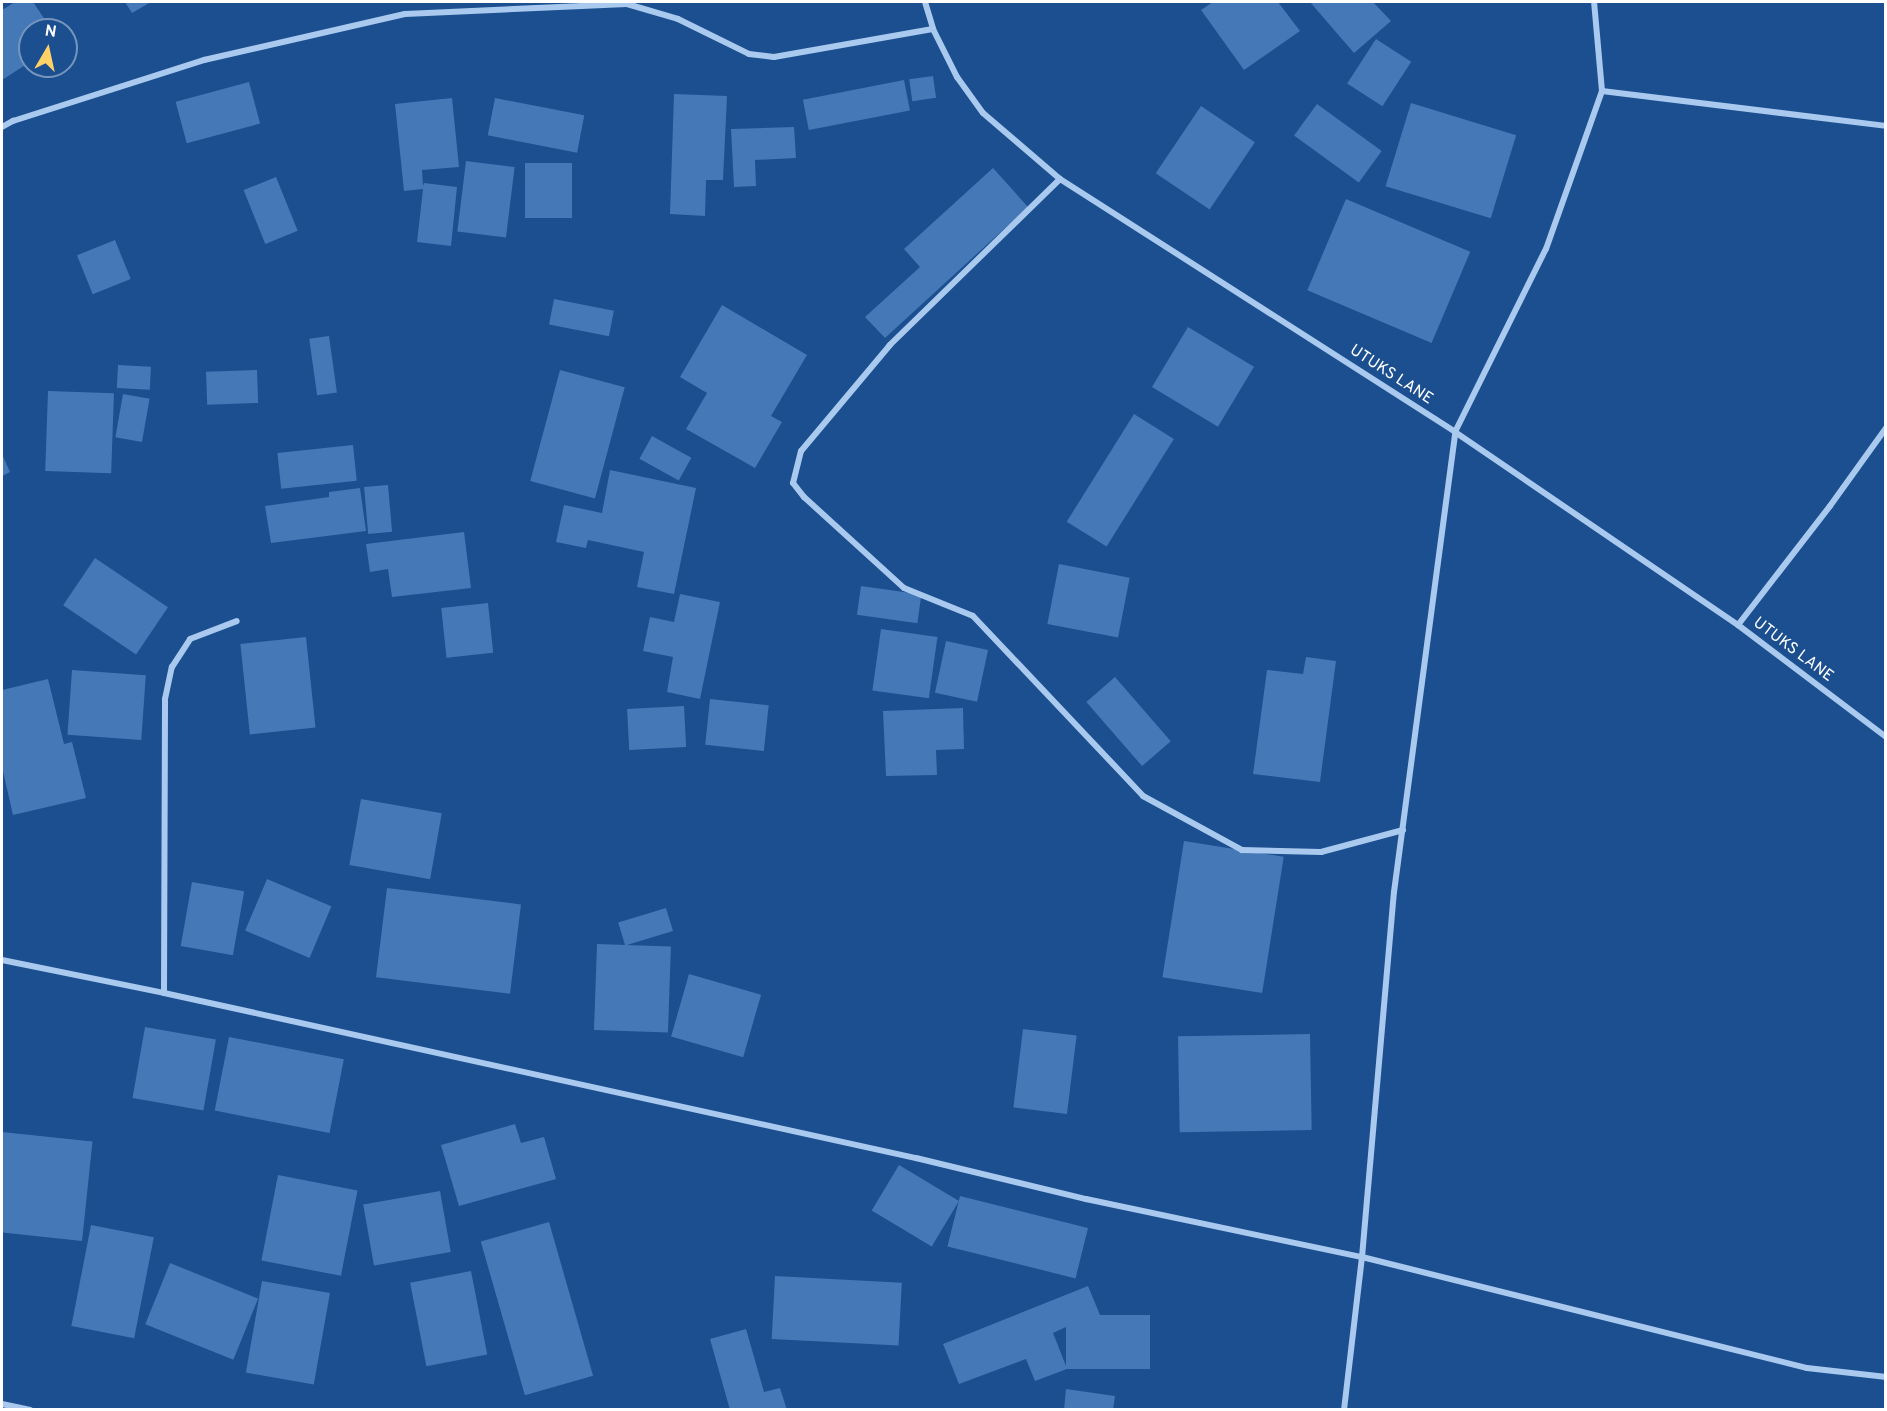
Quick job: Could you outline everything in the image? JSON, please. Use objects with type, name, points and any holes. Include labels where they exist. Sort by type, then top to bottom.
[{"type":"street","name":"UTUKS LANE","points":[[925,2],[933,29],[957,76],[983,113],[1060,179],[1455,432],[1738,625],[1886,737]]},
{"type":"street","points":[[1344,1410],[1362,1257],[1394,892],[1455,432],[1546,249],[1602,91],[1594,2]]},
{"type":"street","points":[[2,127],[13,121],[204,60],[405,14],[627,4],[678,19],[749,54],[774,57],[933,29]]},
{"type":"street","points":[[1602,91],[1886,126]]},
{"type":"street","points":[[1060,179],[890,345],[801,451],[793,483],[804,497],[903,588],[973,616],[1143,796],[1242,850],[1321,852],[1403,830]]},
{"type":"street","points":[[1738,625],[1830,506],[1886,428]]},
{"type":"street","points":[[164,993],[165,699],[172,667],[190,639],[237,621]]},
{"type":"street","points":[[2,960],[164,993],[916,1158],[1086,1199],[1362,1257],[1807,1368],[1886,1377]]},
{"type":"street","points":[[2,1404],[30,1410]]},
{"type":"building","points":[[15,2],[33,2],[44,18],[18,18],[18,70],[2,80],[2,10]]},
{"type":"building","points":[[125,2],[151,2],[132,13]]},
{"type":"building","points":[[1213,2],[1278,2],[1300,31],[1244,70],[1201,10]]},
{"type":"building","points":[[1310,2],[1373,2],[1391,21],[1354,53]]},
{"type":"building","points":[[1376,39],[1411,62],[1382,106],[1347,83]]},
{"type":"building","points":[[933,76],[936,98],[912,101],[909,79]]},
{"type":"building","points":[[904,80],[910,110],[809,130],[803,100]]},
{"type":"building","points":[[249,82],[260,124],[187,143],[176,102]]},
{"type":"building","points":[[674,94],[727,96],[723,180],[706,180],[705,216],[670,214]]},
{"type":"building","points":[[452,98],[459,167],[422,170],[423,186],[424,183],[457,187],[451,246],[417,242],[423,189],[404,191],[395,104]]},
{"type":"building","points":[[495,98],[584,115],[577,153],[488,135]]},
{"type":"building","points":[[1411,103],[1516,135],[1491,218],[1386,186]]},
{"type":"building","points":[[1317,104],[1382,151],[1359,183],[1294,136]]},
{"type":"building","points":[[1201,106],[1255,142],[1210,209],[1156,173]]},
{"type":"building","points":[[794,127],[796,158],[755,160],[756,186],[734,187],[731,129]]},
{"type":"building","points":[[466,161],[515,167],[506,237],[457,231]]},
{"type":"building","points":[[525,163],[572,163],[572,218],[525,218]]},
{"type":"building","points":[[993,168],[1028,207],[885,338],[865,317],[920,267],[904,249]]},
{"type":"building","points":[[276,177],[298,231],[265,244],[244,190]]},
{"type":"building","points":[[1346,199],[1470,252],[1432,343],[1307,290]]},
{"type":"building","points":[[115,240],[131,279],[93,294],[77,255]]},
{"type":"building","points":[[554,299],[614,311],[609,336],[549,325]]},
{"type":"building","points":[[722,305],[807,355],[771,416],[782,422],[755,468],[686,429],[707,393],[680,377]]},
{"type":"building","points":[[1188,327],[1254,367],[1218,427],[1152,387]]},
{"type":"building","points":[[329,336],[337,392],[317,395],[309,339]]},
{"type":"building","points":[[118,365],[151,367],[150,390],[117,388]]},
{"type":"building","points":[[257,370],[258,403],[207,405],[206,372]]},
{"type":"building","points":[[560,370],[625,387],[595,498],[530,481]]},
{"type":"building","points":[[48,391],[114,393],[111,473],[45,471]]},
{"type":"building","points":[[123,394],[150,399],[142,442],[115,437]]},
{"type":"building","points":[[1134,414],[1174,439],[1107,547],[1067,522]]},
{"type":"building","points":[[652,436],[691,458],[679,481],[639,459]]},
{"type":"building","points":[[353,445],[357,481],[281,489],[277,453]]},
{"type":"building","points":[[2,454],[10,472],[2,476]]},
{"type":"building","points":[[610,470],[696,488],[674,594],[637,587],[644,552],[588,540],[586,548],[556,542],[564,505],[602,513]]},
{"type":"building","points":[[388,485],[392,532],[368,534],[364,487]]},
{"type":"building","points":[[360,488],[366,531],[271,543],[265,506],[329,497],[329,492]]},
{"type":"building","points":[[464,532],[471,588],[392,597],[388,569],[370,572],[366,544]]},
{"type":"building","points":[[95,558],[168,607],[136,654],[63,605]]},
{"type":"building","points":[[1059,564],[1130,578],[1118,638],[1047,624]]},
{"type":"building","points":[[861,586],[921,594],[917,623],[857,615]]},
{"type":"building","points":[[680,594],[720,602],[700,699],[667,692],[673,657],[643,651],[650,617],[674,622]]},
{"type":"building","points":[[488,603],[493,653],[446,658],[441,608]]},
{"type":"building","points":[[881,629],[937,637],[929,698],[872,690]]},
{"type":"building","points":[[306,637],[316,728],[250,734],[240,644]]},
{"type":"building","points":[[946,641],[988,650],[977,702],[935,693]]},
{"type":"building","points":[[1306,657],[1336,661],[1320,782],[1253,774],[1267,670],[1303,674]]},
{"type":"building","points":[[72,670],[146,675],[141,740],[67,735]]},
{"type":"building","points":[[1115,677],[1171,741],[1142,766],[1086,702]]},
{"type":"building","points":[[48,679],[64,744],[72,742],[86,798],[13,815],[2,767],[2,690]]},
{"type":"building","points":[[710,699],[769,705],[764,751],[705,745]]},
{"type":"building","points":[[684,706],[686,747],[629,750],[627,709]]},
{"type":"building","points":[[963,708],[964,749],[936,750],[937,775],[886,776],[883,711]]},
{"type":"building","points":[[361,799],[442,813],[430,879],[349,865]]},
{"type":"building","points":[[1184,841],[1284,857],[1262,993],[1162,977]]},
{"type":"building","points":[[267,879],[331,906],[310,958],[245,931]]},
{"type":"building","points":[[192,882],[244,891],[233,955],[181,946]]},
{"type":"building","points":[[387,888],[521,904],[510,994],[376,977]]},
{"type":"building","points":[[666,908],[673,931],[625,946],[618,923]]},
{"type":"building","points":[[597,944],[671,947],[668,1033],[594,1030]]},
{"type":"building","points":[[689,974],[761,995],[743,1057],[671,1036]]},
{"type":"building","points":[[145,1027],[216,1040],[203,1110],[132,1098]]},
{"type":"building","points":[[1023,1029],[1077,1036],[1067,1114],[1013,1107]]},
{"type":"building","points":[[1310,1034],[1312,1130],[1180,1132],[1178,1036]]},
{"type":"building","points":[[229,1037],[344,1059],[330,1133],[215,1111]]},
{"type":"building","points":[[515,1124],[521,1143],[544,1137],[556,1179],[459,1206],[441,1145]]},
{"type":"building","points":[[2,1132],[93,1142],[82,1241],[2,1233]]},
{"type":"building","points":[[899,1165],[959,1201],[932,1246],[872,1210]]},
{"type":"building","points":[[278,1175],[358,1190],[341,1276],[261,1260]]},
{"type":"building","points":[[440,1191],[451,1252],[374,1266],[363,1205]]},
{"type":"building","points":[[960,1196],[1088,1228],[1075,1278],[947,1246]]},
{"type":"building","points":[[549,1222],[593,1376],[525,1395],[481,1242]]},
{"type":"building","points":[[91,1225],[154,1237],[134,1338],[71,1326]]},
{"type":"building","points":[[170,1263],[258,1299],[233,1360],[145,1324]]},
{"type":"building","points":[[471,1271],[487,1354],[426,1366],[410,1283]]},
{"type":"building","points":[[775,1276],[902,1283],[899,1346],[772,1339]]},
{"type":"building","points":[[262,1281],[330,1293],[314,1385],[246,1373]]},
{"type":"building","points":[[1088,1286],[1100,1315],[1150,1315],[1150,1369],[1067,1369],[1035,1381],[1026,1359],[959,1384],[943,1344]],"holes":[[[1066,1327],[1066,1366],[1053,1333]]]},
{"type":"building","points":[[746,1329],[764,1392],[780,1388],[787,1410],[730,1410],[710,1339]]},
{"type":"building","points":[[1066,1389],[1115,1396],[1113,1410],[1064,1410]]}]
